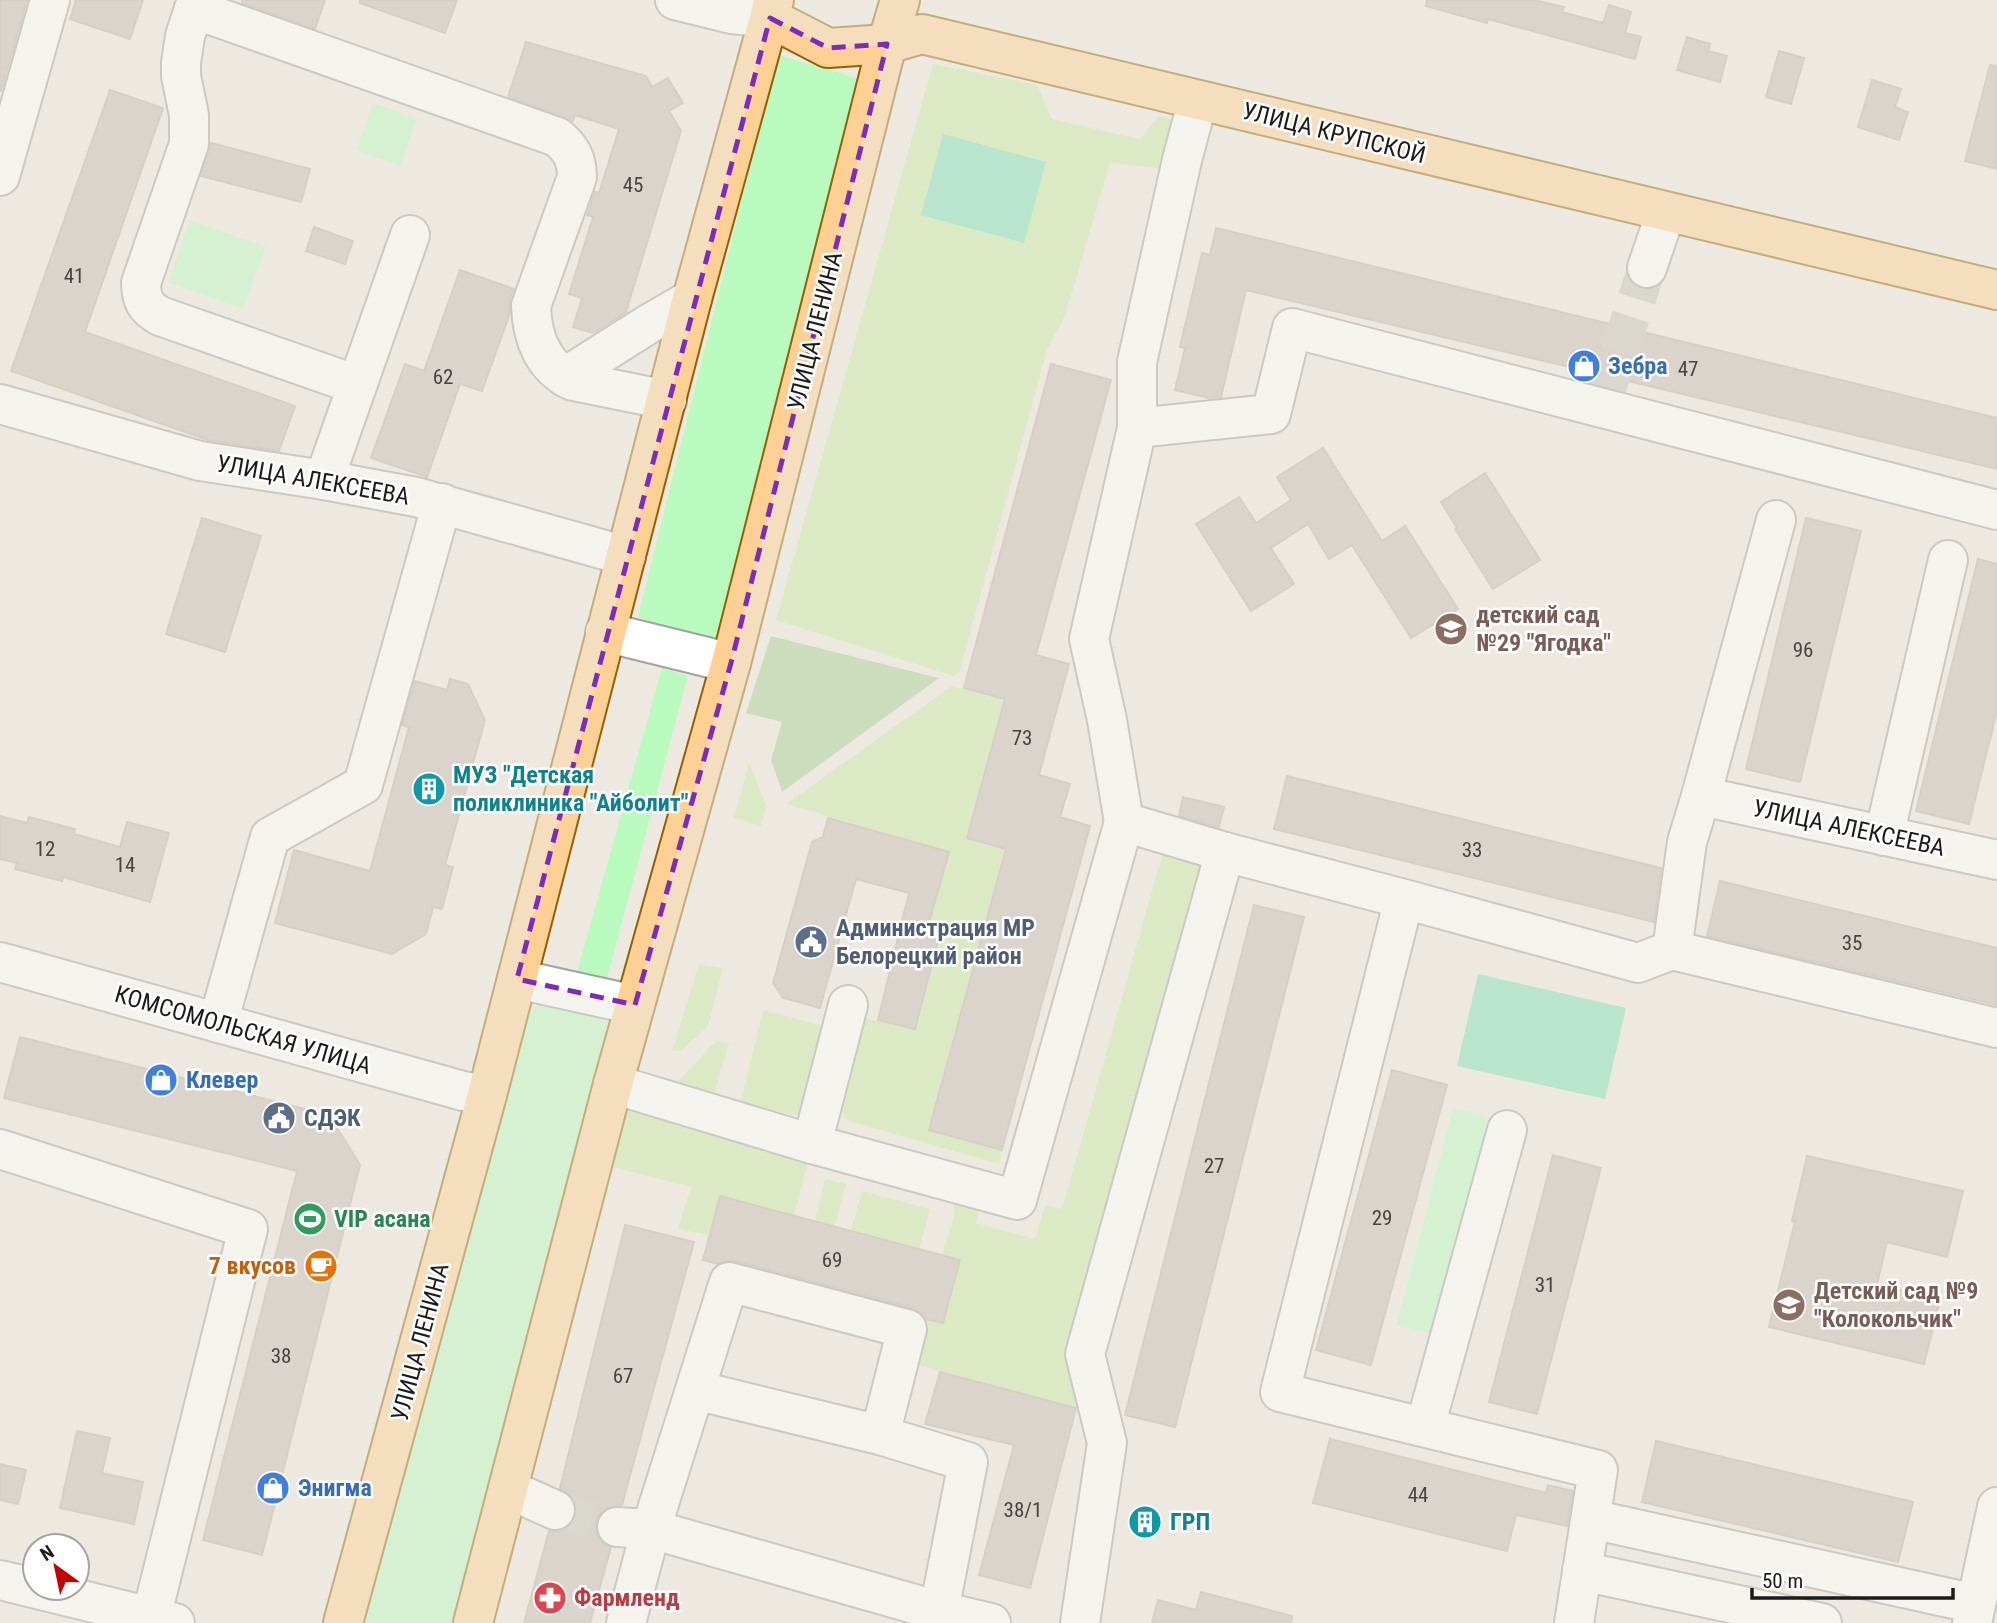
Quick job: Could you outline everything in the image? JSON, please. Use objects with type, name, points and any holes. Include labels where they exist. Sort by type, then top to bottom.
[{"type":"main road","name":"УЛИЦА ЛЕНИНА","points":[[473,1623],[613,1084],[732,663],[906,26],[900,0]]},
{"type":"main road","name":"УЛИЦА КРУПСКОЙ","points":[[772,9],[828,48],[906,26],[1198,100],[1997,290]]},
{"type":"main road","name":"УЛИЦА ЛЕНИНА","points":[[343,1623],[487,1095],[692,299],[772,9]]},
{"type":"street","points":[[0,176],[50,0]]},
{"type":"street","name":"УЛИЦА КРУПСКОЙ","points":[[675,0],[732,14],[772,9]]},
{"type":"street","points":[[357,385],[160,316],[144,303],[141,283],[189,144],[189,115],[181,63],[185,36],[196,5],[557,137],[566,144],[574,156],[577,177],[531,306],[531,324],[536,343],[545,358],[573,381],[667,400]]},
{"type":"street","points":[[613,1084],[813,1144],[1017,1200],[1124,822],[1107,720],[1089,639],[1138,428],[1137,362],[1198,100]]},
{"type":"street","points":[[1647,268],[1666,212]]},
{"type":"street","points":[[324,480],[410,234]]},
{"type":"street","points":[[565,377],[692,299]]},
{"type":"street","points":[[1138,428],[1270,414],[1292,328],[1997,510]]},
{"type":"street","name":"УЛИЦА АЛЕКСЕЕВА","points":[[0,404],[200,461],[324,480],[442,503],[626,556]]},
{"type":"street","points":[[218,1023],[270,837],[363,785],[442,503]]},
{"type":"street","points":[[1672,950],[1687,842],[1776,520]]},
{"type":"street","points":[[1884,836],[1948,561]]},
{"type":"street","points":[[606,632],[732,663]]},
{"type":"street","name":"УЛИЦА АЛЕКСЕЕВА","points":[[1701,796],[1997,860]]},
{"type":"street","points":[[1124,822],[1225,852],[1638,963],[1672,950],[1997,1028]]},
{"type":"street","points":[[1080,1623],[1107,1443],[1085,1354],[1225,852]]},
{"type":"street","points":[[1404,899],[1280,1392],[1598,1469],[1574,1623]]},
{"type":"street","name":"КОМСОМОЛЬСКАЯ УЛИЦА","points":[[0,962],[463,1091],[487,1095]]},
{"type":"street","points":[[517,979],[635,1004]]},
{"type":"street","points":[[813,1144],[848,1005]]},
{"type":"street","points":[[1424,1427],[1507,1130]]},
{"type":"street","points":[[0,1149],[248,1229],[164,1620],[0,1580]]},
{"type":"street","points":[[626,1623],[634,1528],[695,1390],[729,1282],[906,1329],[880,1435]]},
{"type":"street","points":[[695,1390],[880,1435],[968,1462],[939,1611]]},
{"type":"street","points":[[508,1489],[555,1510]]},
{"type":"street","points":[[1591,1519],[1974,1613],[1997,1507]]},
{"type":"street","points":[[634,1528],[991,1623]]},
{"type":"street","points":[[1582,1572],[1822,1623]]},
{"type":"highlighted area","points":[[770,18],[828,48],[887,44],[731,663],[635,1005],[517,979]]},
{"type":"green space","points":[[778,55],[858,78],[723,643],[686,641],[638,616]]},
{"type":"green space","points":[[933,64],[1037,85],[1052,119],[1140,139],[1159,116],[1174,120],[1162,168],[1110,163],[1065,316],[1047,349],[960,671],[954,676],[776,620]]},
{"type":"green space","points":[[373,103],[417,119],[400,166],[356,150]]},
{"type":"green space","points":[[943,134],[1046,162],[1024,243],[921,215]]},
{"type":"green space","points":[[190,220],[266,247],[243,309],[168,282]]},
{"type":"green space","points":[[771,636],[939,678],[782,792],[771,760],[782,722],[746,713]]},
{"type":"green space","points":[[662,668],[688,676],[606,982],[576,976]]},
{"type":"green space","points":[[952,686],[1005,699],[968,838],[1006,849],[929,1130],[1002,1150],[999,1164],[846,1120],[837,1102],[840,1013],[915,1029],[937,941],[924,937],[949,852],[786,804]]},
{"type":"green space","points":[[749,762],[766,805],[761,826],[734,818]]},
{"type":"green space","points":[[1165,845],[1209,855],[1076,1408],[911,1363],[923,1318],[944,1323],[960,1260],[942,1255],[954,1216],[953,1182],[983,1197],[976,1223],[1035,1239],[1045,1205],[1062,1209]]},
{"type":"green space","points":[[699,964],[723,968],[708,1026],[681,1051],[672,1051]]},
{"type":"green space","points":[[1478,974],[1626,1008],[1605,1099],[1457,1066]]},
{"type":"green space","points":[[549,1000],[582,1008],[615,1028],[455,1623],[362,1623],[527,1012]]},
{"type":"green space","points":[[763,1010],[831,1028],[809,1107],[795,1116],[741,1101]]},
{"type":"green space","points":[[716,1041],[729,1043],[714,1094],[675,1085]]},
{"type":"green space","points":[[623,1103],[811,1151],[794,1216],[720,1196],[709,1235],[678,1229],[691,1187],[604,1165]]},
{"type":"green space","points":[[1453,1108],[1488,1117],[1472,1179],[1502,1187],[1461,1341],[1397,1325]]},
{"type":"green space","points":[[825,1179],[846,1184],[835,1226],[815,1221]]},
{"type":"green space","points":[[862,1191],[930,1209],[919,1249],[851,1230]]},
{"type":"building","points":[[0,0],[27,0],[1,91],[0,91]]},
{"type":"building","points":[[76,0],[143,0],[130,39],[70,19]]},
{"type":"building","points":[[242,0],[325,0],[315,29],[242,3]]},
{"type":"building","points":[[360,0],[457,0],[445,33],[360,3]]},
{"type":"building","points":[[1427,0],[1534,0],[1564,7],[1562,12],[1603,23],[1609,5],[1631,12],[1625,33],[1641,37],[1635,59],[1488,19],[1487,23],[1426,6]]},
{"type":"building","points":[[1687,37],[1710,44],[1708,51],[1727,56],[1720,82],[1677,70]]},
{"type":"building","points":[[526,42],[646,76],[652,87],[668,78],[683,103],[669,111],[681,131],[626,312],[593,333],[573,327],[582,298],[569,294],[593,217],[587,215],[595,192],[599,193],[619,129],[575,115],[573,121],[508,97]]},
{"type":"building","points":[[1779,51],[1804,58],[1791,104],[1766,97]]},
{"type":"building","points":[[1990,65],[1997,66],[1997,169],[1965,161]]},
{"type":"building","points":[[1872,80],[1901,89],[1895,107],[1908,112],[1899,140],[1858,127]]},
{"type":"building","points":[[110,90],[163,108],[85,332],[295,406],[279,451],[208,440],[11,371]]},
{"type":"building","points":[[211,143],[310,169],[301,202],[201,176]]},
{"type":"building","points":[[314,227],[353,241],[345,264],[306,251]]},
{"type":"building","points":[[1216,228],[1997,418],[1997,469],[1246,290],[1221,397],[1209,398],[1175,390],[1185,348],[1180,347],[1202,253],[1210,255]]},
{"type":"building","points":[[460,270],[514,289],[510,299],[510,313],[482,391],[460,384],[427,477],[371,458],[405,364],[424,371]]},
{"type":"building","points":[[1051,364],[1111,380],[1036,655],[1069,664],[1039,775],[1070,784],[1060,817],[1090,826],[1002,1150],[929,1130],[1006,849],[967,838],[1005,699],[964,688]]},
{"type":"building","points":[[1323,448],[1382,541],[1405,526],[1458,609],[1411,638],[1352,545],[1329,559],[1308,524],[1271,548],[1294,584],[1251,611],[1196,524],[1239,497],[1256,523],[1291,500],[1277,477]]},
{"type":"building","points":[[1485,473],[1540,560],[1493,589],[1441,502]]},
{"type":"building","points":[[202,518],[261,536],[225,652],[166,634]]},
{"type":"building","points":[[1806,518],[1861,531],[1800,782],[1746,769]]},
{"type":"building","points":[[1978,559],[1997,564],[1997,711],[1969,824],[1916,811]]},
{"type":"building","name":"МУЗ \"Детская поликлиника \"Айболит\"","points":[[450,679],[468,684],[485,720],[445,865],[453,867],[442,909],[433,907],[426,934],[392,954],[275,923],[294,850],[370,871],[409,727],[402,725],[415,681],[447,690]]},
{"type":"building","points":[[1287,776],[1661,868],[1654,922],[1274,829]]},
{"type":"building","points":[[1183,797],[1224,807],[1219,827],[1179,816]]},
{"type":"building","points":[[0,816],[27,823],[29,817],[75,829],[74,834],[120,847],[127,822],[169,833],[150,902],[63,877],[62,881],[15,869],[17,863],[0,859]]},
{"type":"building","name":"Администрация МР Белорецкий район","points":[[828,818],[949,852],[925,937],[938,940],[915,1029],[878,1020],[909,893],[856,879],[820,1008],[783,998],[773,983],[812,842],[823,837]]},
{"type":"building","points":[[1720,881],[1997,948],[1997,1005],[1707,936]]},
{"type":"building","points":[[1254,905],[1304,917],[1175,1427],[1125,1415]]},
{"type":"building","points":[[20,1037],[329,1115],[360,1165],[262,1555],[203,1540],[297,1171],[4,1098]]},
{"type":"building","points":[[1392,1070],[1447,1085],[1371,1365],[1316,1350]]},
{"type":"building","points":[[1553,1155],[1601,1168],[1537,1414],[1489,1402]]},
{"type":"building","points":[[1807,1156],[1963,1191],[1947,1257],[1887,1242],[1877,1284],[1940,1300],[1924,1364],[1769,1327],[1795,1222],[1792,1221]]},
{"type":"building","points":[[720,1196],[960,1260],[943,1323],[925,1319],[922,1313],[913,1308],[735,1261],[718,1264],[703,1260]]},
{"type":"building","points":[[625,1225],[694,1242],[622,1505],[607,1508],[598,1516],[595,1525],[598,1537],[604,1545],[611,1547],[590,1623],[524,1623],[549,1531],[558,1532],[567,1528],[575,1518],[577,1507],[573,1498],[560,1488]]},
{"type":"building","points":[[940,1372],[1076,1408],[1030,1588],[979,1575],[1014,1445],[925,1424]]},
{"type":"building","points":[[77,1431],[110,1438],[102,1473],[143,1482],[134,1524],[60,1508]]},
{"type":"building","points":[[1330,1439],[1546,1493],[1548,1485],[1573,1491],[1567,1526],[1516,1515],[1507,1551],[1313,1503]]},
{"type":"building","points":[[1656,1441],[1913,1502],[1898,1562],[1642,1502]]},
{"type":"building","points":[[0,1464],[26,1470],[18,1504],[0,1500]]},
{"type":"building","points":[[1201,1592],[1292,1616],[1291,1623],[1152,1623],[1158,1600],[1196,1610]]},
{"type":"tunnel","points":[[1601,407],[1647,268]]},
{"type":"tunnel","points":[[555,1510],[617,1527]]},
{"type":"place","name":"Зебра","points":[[1584,366]]},
{"type":"place","name":"детский сад №29 \"Ягодка\"","points":[[1451,629]]},
{"type":"place","name":"МУЗ \"Детская поликлиника \"Айболит\"","points":[[429,789]]},
{"type":"place","name":"Администрация МР Белорецкий район","points":[[811,942]]},
{"type":"place","name":"Клевер","points":[[161,1080]]},
{"type":"place","name":"СДЭК","points":[[279,1118]]},
{"type":"place","name":"VIP асана","points":[[310,1219]]},
{"type":"place","name":"7 вкусов","points":[[321,1266]]},
{"type":"place","name":"Детский сад №9 \"Колокольчик\"","points":[[1789,1305]]},
{"type":"place","name":"Энигма","points":[[273,1488]]},
{"type":"place","name":"ГРП","points":[[1145,1522]]},
{"type":"place","name":"Фармленд","points":[[550,1598]]}]
